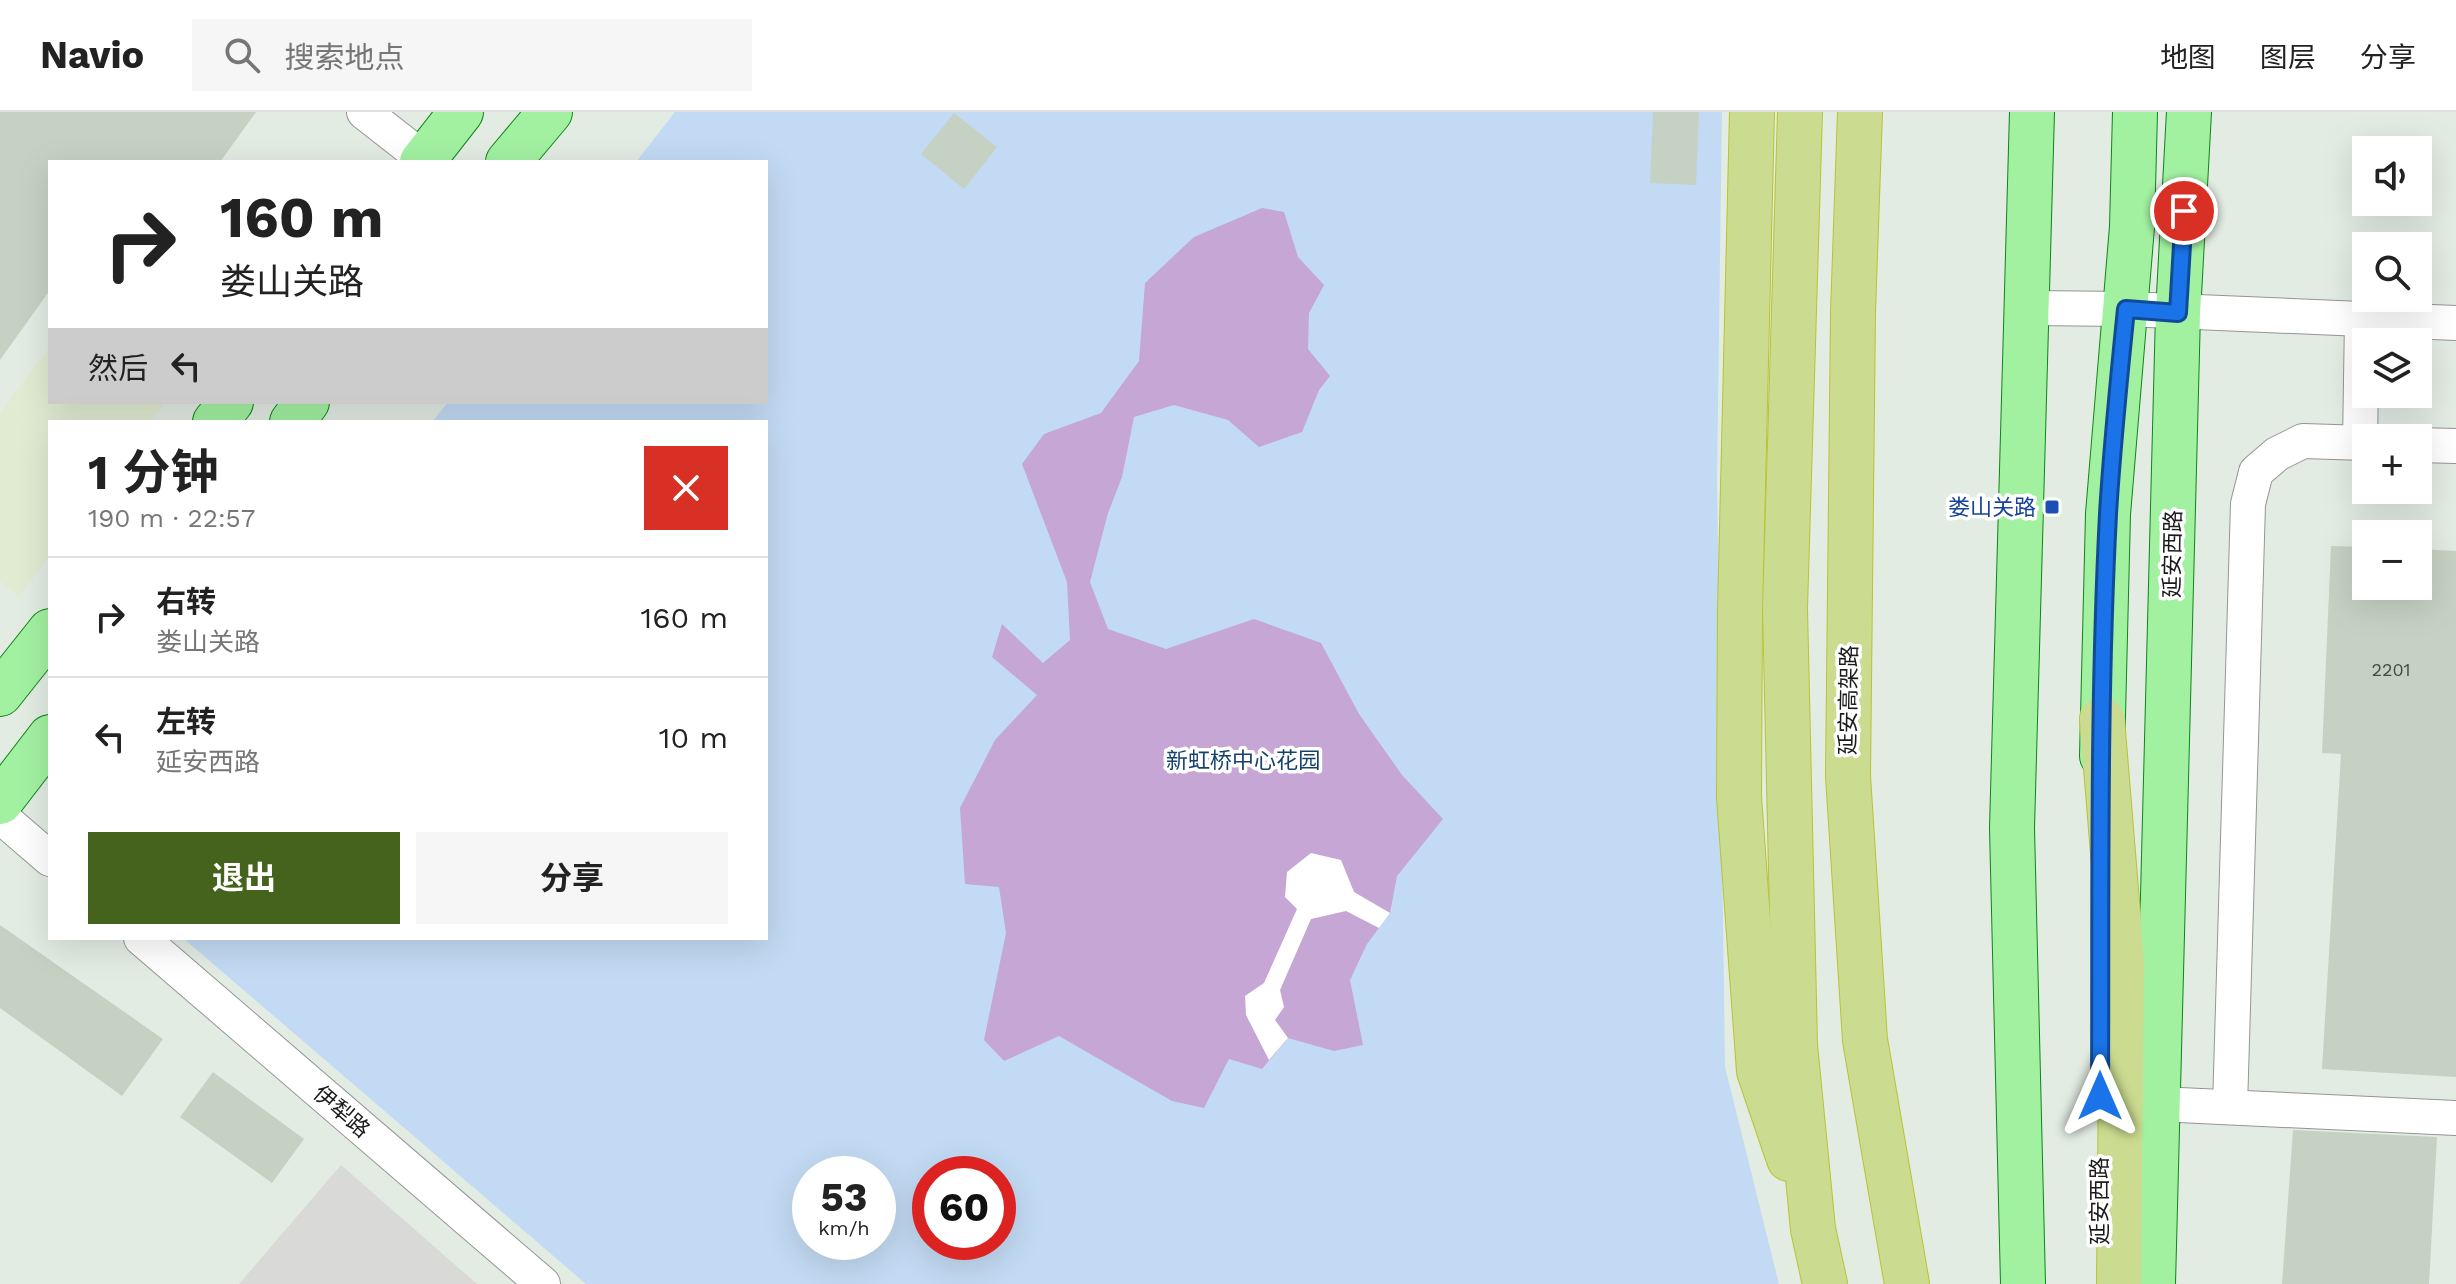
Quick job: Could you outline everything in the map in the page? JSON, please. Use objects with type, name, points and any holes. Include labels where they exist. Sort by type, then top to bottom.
[{"type":"highway","points":[[1752,112],[1740,611],[1739,797],[1759,1071],[1813,1229],[1825,1284]]},
{"type":"highway","points":[[1800,112],[1785,608],[1795,1045],[1813,1229]]},
{"type":"highway","name":"延安高架路","points":[[1860,112],[1853,312],[1848,776],[1865,1040],[1907,1284]]},
{"type":"highway","points":[[2102,719],[2122,963],[2119,1284]]},
{"type":"main road","points":[[423,160],[461,112]]},
{"type":"main road","points":[[510,160],[550,112]]},
{"type":"main road","points":[[2023,1284],[2012,828],[2032,112]]},
{"type":"main road","name":"延安西路","points":[[2099,1284],[2102,719],[2108,514],[2132,227],[2135,112]]},
{"type":"main road","name":"延安西路","points":[[2153,1284],[2178,313],[2189,112]]},
{"type":"main road","points":[[217,420],[229,404]]},
{"type":"main road","points":[[0,694],[48,634]]},
{"type":"main road","points":[[0,802],[48,740]]},
{"type":"street","points":[[364,112],[423,160]]},
{"type":"street","points":[[2026,308],[2126,309],[2456,323]]},
{"type":"street","points":[[2362,319],[2363,424]]},
{"type":"street","points":[[2230,1107],[2248,504],[2256,472],[2277,454],[2303,441],[2352,443]]},
{"type":"street","points":[[2432,445],[2456,446]]},
{"type":"street","points":[[0,816],[48,857]]},
{"type":"street","name":"伊犁路","points":[[143,940],[543,1284]]},
{"type":"street","points":[[2158,1104],[2456,1118]]},
{"type":"shaded area","points":[[1262,208],[1284,212],[1298,257],[1324,285],[1309,313],[1308,349],[1330,376],[1319,390],[1302,432],[1259,447],[1228,420],[1174,405],[1134,417],[1122,477],[1108,513],[1090,582],[1108,629],[1166,649],[1254,619],[1321,643],[1359,714],[1402,775],[1443,819],[1397,876],[1390,913],[1367,944],[1350,980],[1363,1045],[1334,1051],[1288,1038],[1262,1069],[1229,1059],[1204,1108],[1172,1101],[1059,1036],[1004,1061],[984,1040],[1006,933],[999,887],[965,884],[960,808],[995,740],[1037,695],[992,657],[1002,624],[1043,663],[1070,640],[1067,582],[1022,464],[1044,434],[1101,413],[1139,361],[1145,283],[1194,237]]},
{"type":"shaded area","points":[[48,350],[48,404],[164,404],[152,420],[48,420],[48,558],[19,596],[0,581],[0,413]]},
{"type":"shaded area","points":[[341,1165],[477,1284],[239,1284]]},
{"type":"green space","name":"新虹桥中心花园","points":[[675,112],[1722,112],[1717,476],[1725,1067],[1779,1284],[586,1284],[185,940],[768,940],[768,420],[434,420],[446,404],[768,404],[768,160],[638,160]]},
{"type":"pier","points":[[1311,853],[1341,860],[1354,892],[1390,913],[1379,928],[1346,911],[1311,919],[1280,990],[1284,1007],[1275,1020],[1288,1038],[1269,1060],[1246,1015],[1245,996],[1264,983],[1297,909],[1285,897],[1287,872]]},
{"type":"building","points":[[0,112],[256,112],[221,160],[48,160],[48,293],[0,360]]},
{"type":"building","points":[[1653,112],[1699,112],[1696,185],[1650,183]]},
{"type":"building","points":[[954,113],[997,147],[964,189],[921,154]]},
{"type":"building","points":[[2331,546],[2352,547],[2352,600],[2432,600],[2432,550],[2456,551],[2456,1077],[2322,1069],[2341,754],[2322,753]]},
{"type":"building","points":[[0,925],[163,1039],[122,1096],[0,1008]]},
{"type":"building","points":[[213,1072],[304,1139],[272,1183],[180,1117]]},
{"type":"building","points":[[2293,1130],[2437,1137],[2429,1284],[2282,1284]]},
{"type":"place","name":"娄山关路","points":[[2052,507]]},
{"type":"route","points":[[2100,1096],[2102,719],[2108,514],[2119,375],[2126,309],[2178,313],[2184,211]]}]
